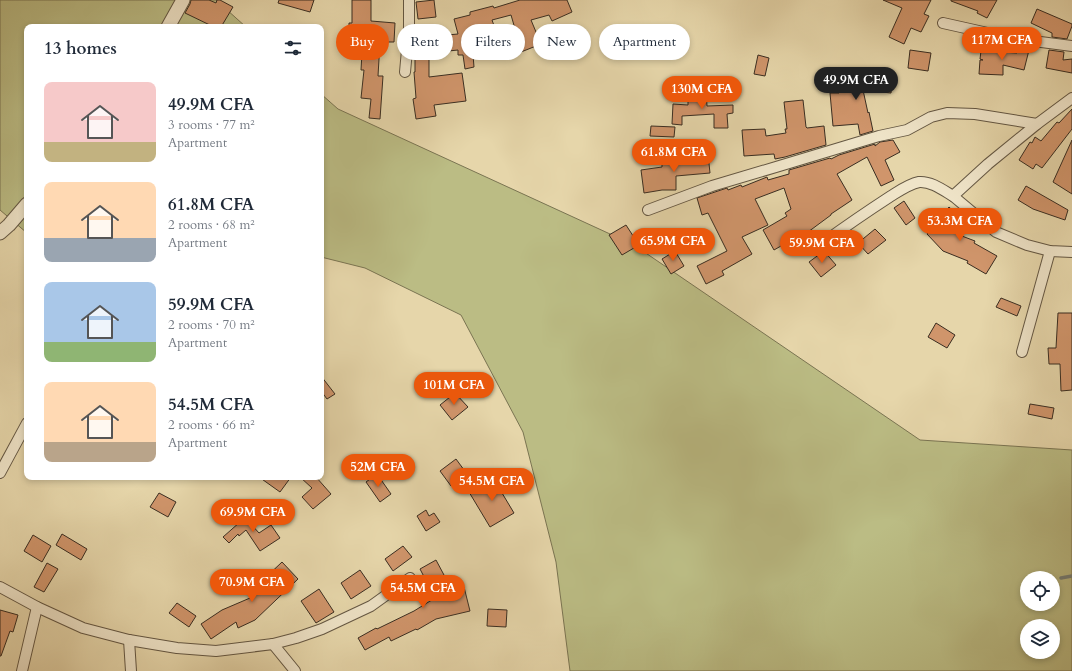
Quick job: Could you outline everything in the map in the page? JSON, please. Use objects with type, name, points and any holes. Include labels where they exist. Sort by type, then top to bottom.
[{"type":"street","points":[[170,24],[183,0]]},
{"type":"street","points":[[405,72],[409,28],[409,0]]},
{"type":"street","points":[[943,24],[1010,38],[1072,46]]},
{"type":"street","points":[[953,196],[988,164],[1072,98]]},
{"type":"street","points":[[648,210],[712,186],[754,173],[879,136],[907,130],[931,117],[947,113],[975,114],[1037,124]]},
{"type":"street","points":[[824,242],[859,216],[905,187],[918,182],[939,187],[953,196],[996,232],[1027,245],[1050,251],[1072,252]]},
{"type":"street","points":[[0,234],[24,208]]},
{"type":"street","points":[[1022,352],[1050,251]]},
{"type":"street","points":[[0,473],[24,429]]},
{"type":"street","points":[[0,587],[37,607],[83,628],[130,640],[177,648],[216,651],[273,644],[296,638],[371,606],[410,578]]},
{"type":"street","points":[[22,671],[37,607]]},
{"type":"street","points":[[130,640],[130,671]]},
{"type":"street","points":[[273,644],[295,671]]},
{"type":"green space","points":[[0,0],[216,0],[243,24],[24,24],[24,230],[0,210]]},
{"type":"green space","points":[[324,97],[338,109],[634,245],[920,440],[1072,450],[1072,671],[570,671],[556,562],[523,432],[461,315],[365,268],[324,258]]},
{"type":"building","points":[[191,0],[209,0],[216,3],[217,0],[220,0],[233,7],[223,24],[208,24],[185,13]]},
{"type":"building","points":[[279,0],[314,0],[310,12],[278,3]]},
{"type":"building","points":[[352,0],[371,0],[371,21],[395,23],[394,42],[389,42],[389,24],[349,24],[352,23]]},
{"type":"building","points":[[434,0],[436,17],[418,19],[416,2]]},
{"type":"building","points":[[520,0],[567,0],[572,12],[552,21],[549,15],[531,20],[533,25],[533,47],[525,50],[525,24],[514,24],[511,15],[492,20],[493,24],[461,24],[461,55],[458,55],[458,50],[453,51],[453,34],[458,34],[454,19],[470,15],[470,12],[493,6],[494,8]]},
{"type":"building","points":[[883,0],[931,0],[924,14],[929,16],[921,32],[911,28],[904,44],[889,37],[902,8]]},
{"type":"building","points":[[951,0],[997,0],[987,18],[977,13],[978,11]]},
{"type":"building","points":[[1037,9],[1072,24],[1067,39],[1052,37],[1052,33],[1031,23]]},
{"type":"building","points":[[1018,47],[1029,50],[1024,70],[1003,65],[1003,75],[979,74],[980,60],[983,60],[980,59],[981,51],[1017,53]]},
{"type":"building","points":[[910,50],[931,53],[928,71],[908,68]]},
{"type":"building","points":[[1049,50],[1064,52],[1063,60],[1072,59],[1072,73],[1046,68]]},
{"type":"building","points":[[758,55],[769,58],[765,76],[754,74]]},
{"type":"building","points":[[362,60],[379,60],[378,76],[383,76],[380,119],[369,118],[371,99],[361,98],[364,70],[361,70]]},
{"type":"building","points":[[415,60],[429,60],[429,77],[462,73],[466,101],[434,105],[436,116],[416,119],[413,99],[416,98]]},
{"type":"building","points":[[464,60],[473,60],[474,67],[465,69]]},
{"type":"building","points":[[871,75],[892,77],[891,93],[863,90],[873,131],[860,135],[858,124],[833,126],[830,93],[839,93],[840,76],[870,79]]},
{"type":"building","points":[[706,92],[707,106],[733,105],[733,113],[727,114],[728,128],[714,128],[714,114],[682,116],[682,125],[672,124],[673,104],[688,105],[688,94]]},
{"type":"building","points":[[803,100],[806,127],[824,126],[826,145],[775,159],[774,154],[744,156],[742,130],[765,129],[766,136],[786,133],[785,129],[787,129],[784,102]]},
{"type":"building","points":[[1072,109],[1072,129],[1042,168],[1036,164],[1033,169],[1019,160],[1030,142],[1032,143],[1035,137],[1041,141],[1057,122],[1059,123]]},
{"type":"building","points":[[651,126],[675,127],[674,137],[650,136]]},
{"type":"building","points":[[893,140],[900,152],[885,160],[894,180],[881,186],[867,157],[837,174],[852,200],[808,232],[807,231],[774,250],[763,230],[787,216],[785,213],[791,209],[784,188],[755,199],[768,225],[742,237],[752,254],[722,271],[724,275],[706,284],[697,266],[727,251],[708,213],[702,215],[697,198],[727,188],[728,190],[741,185],[742,187],[767,177],[768,180],[789,174],[789,170],[830,158],[831,159],[839,155],[875,144],[875,146],[880,142]]},
{"type":"building","points":[[1072,140],[1072,194],[1053,182]]},
{"type":"building","points":[[708,154],[710,173],[676,176],[676,190],[662,190],[644,193],[641,170],[662,167],[662,162],[682,161],[681,157]]},
{"type":"building","points":[[1026,186],[1068,210],[1065,220],[1033,209],[1018,200]]},
{"type":"building","points":[[904,201],[915,218],[906,225],[894,208]]},
{"type":"building","points":[[949,207],[963,220],[954,233],[975,241],[974,243],[997,256],[986,274],[967,263],[968,261],[943,251],[927,234]]},
{"type":"building","points":[[626,225],[639,245],[622,255],[609,235]]},
{"type":"building","points":[[875,229],[886,240],[868,254],[858,243]]},
{"type":"building","points":[[675,251],[684,266],[671,274],[662,259]]},
{"type":"building","points":[[824,251],[836,265],[821,277],[809,262]]},
{"type":"building","points":[[1001,298],[1021,306],[1017,316],[996,307]]},
{"type":"building","points":[[1058,313],[1072,313],[1072,390],[1061,391],[1060,364],[1049,364],[1048,348],[1056,348]]},
{"type":"building","points":[[936,323],[955,335],[947,348],[928,337]]},
{"type":"building","points":[[324,380],[335,394],[327,399],[324,395]]},
{"type":"building","points":[[455,393],[468,407],[452,420],[440,405]]},
{"type":"building","points":[[1030,404],[1054,408],[1052,419],[1028,414]]},
{"type":"building","points":[[456,459],[467,474],[451,486],[440,471]]},
{"type":"building","points":[[377,474],[391,494],[380,502],[366,482]]},
{"type":"building","points":[[493,478],[514,513],[490,527],[469,492]]},
{"type":"building","points":[[263,480],[289,480],[280,492]]},
{"type":"building","points":[[303,480],[319,480],[331,494],[313,509],[302,497],[312,488]]},
{"type":"building","points":[[159,493],[176,502],[168,517],[150,507]]},
{"type":"building","points":[[426,510],[429,516],[434,513],[440,522],[426,531],[417,516]]},
{"type":"building","points":[[241,513],[259,533],[271,525],[280,538],[260,551],[246,530],[239,536],[238,534],[229,543],[223,537],[240,522],[236,516]]},
{"type":"building","points":[[62,534],[87,549],[81,560],[56,545]]},
{"type":"building","points":[[33,535],[51,546],[42,562],[24,551]]},
{"type":"building","points":[[403,546],[412,557],[393,571],[385,559]]},
{"type":"building","points":[[436,560],[452,590],[464,587],[470,611],[436,619],[417,630],[416,629],[391,641],[389,637],[365,650],[358,638],[414,611],[435,598],[420,569]]},
{"type":"building","points":[[282,562],[298,579],[255,620],[238,628],[236,622],[211,639],[201,624],[222,610],[269,588],[262,581]]},
{"type":"building","points":[[47,563],[58,569],[44,592],[34,587]]},
{"type":"building","points":[[360,570],[371,586],[351,599],[341,583]]},
{"type":"building","points":[[319,589],[334,612],[316,623],[301,601]]},
{"type":"building","points":[[177,603],[196,616],[189,627],[169,613]]},
{"type":"building","points":[[488,609],[507,610],[506,627],[487,626]]},
{"type":"building","points":[[0,610],[18,615],[13,632],[10,631],[1,656],[0,656]]},
{"type":"waterway","points":[[1061,578],[1072,576]]}]
